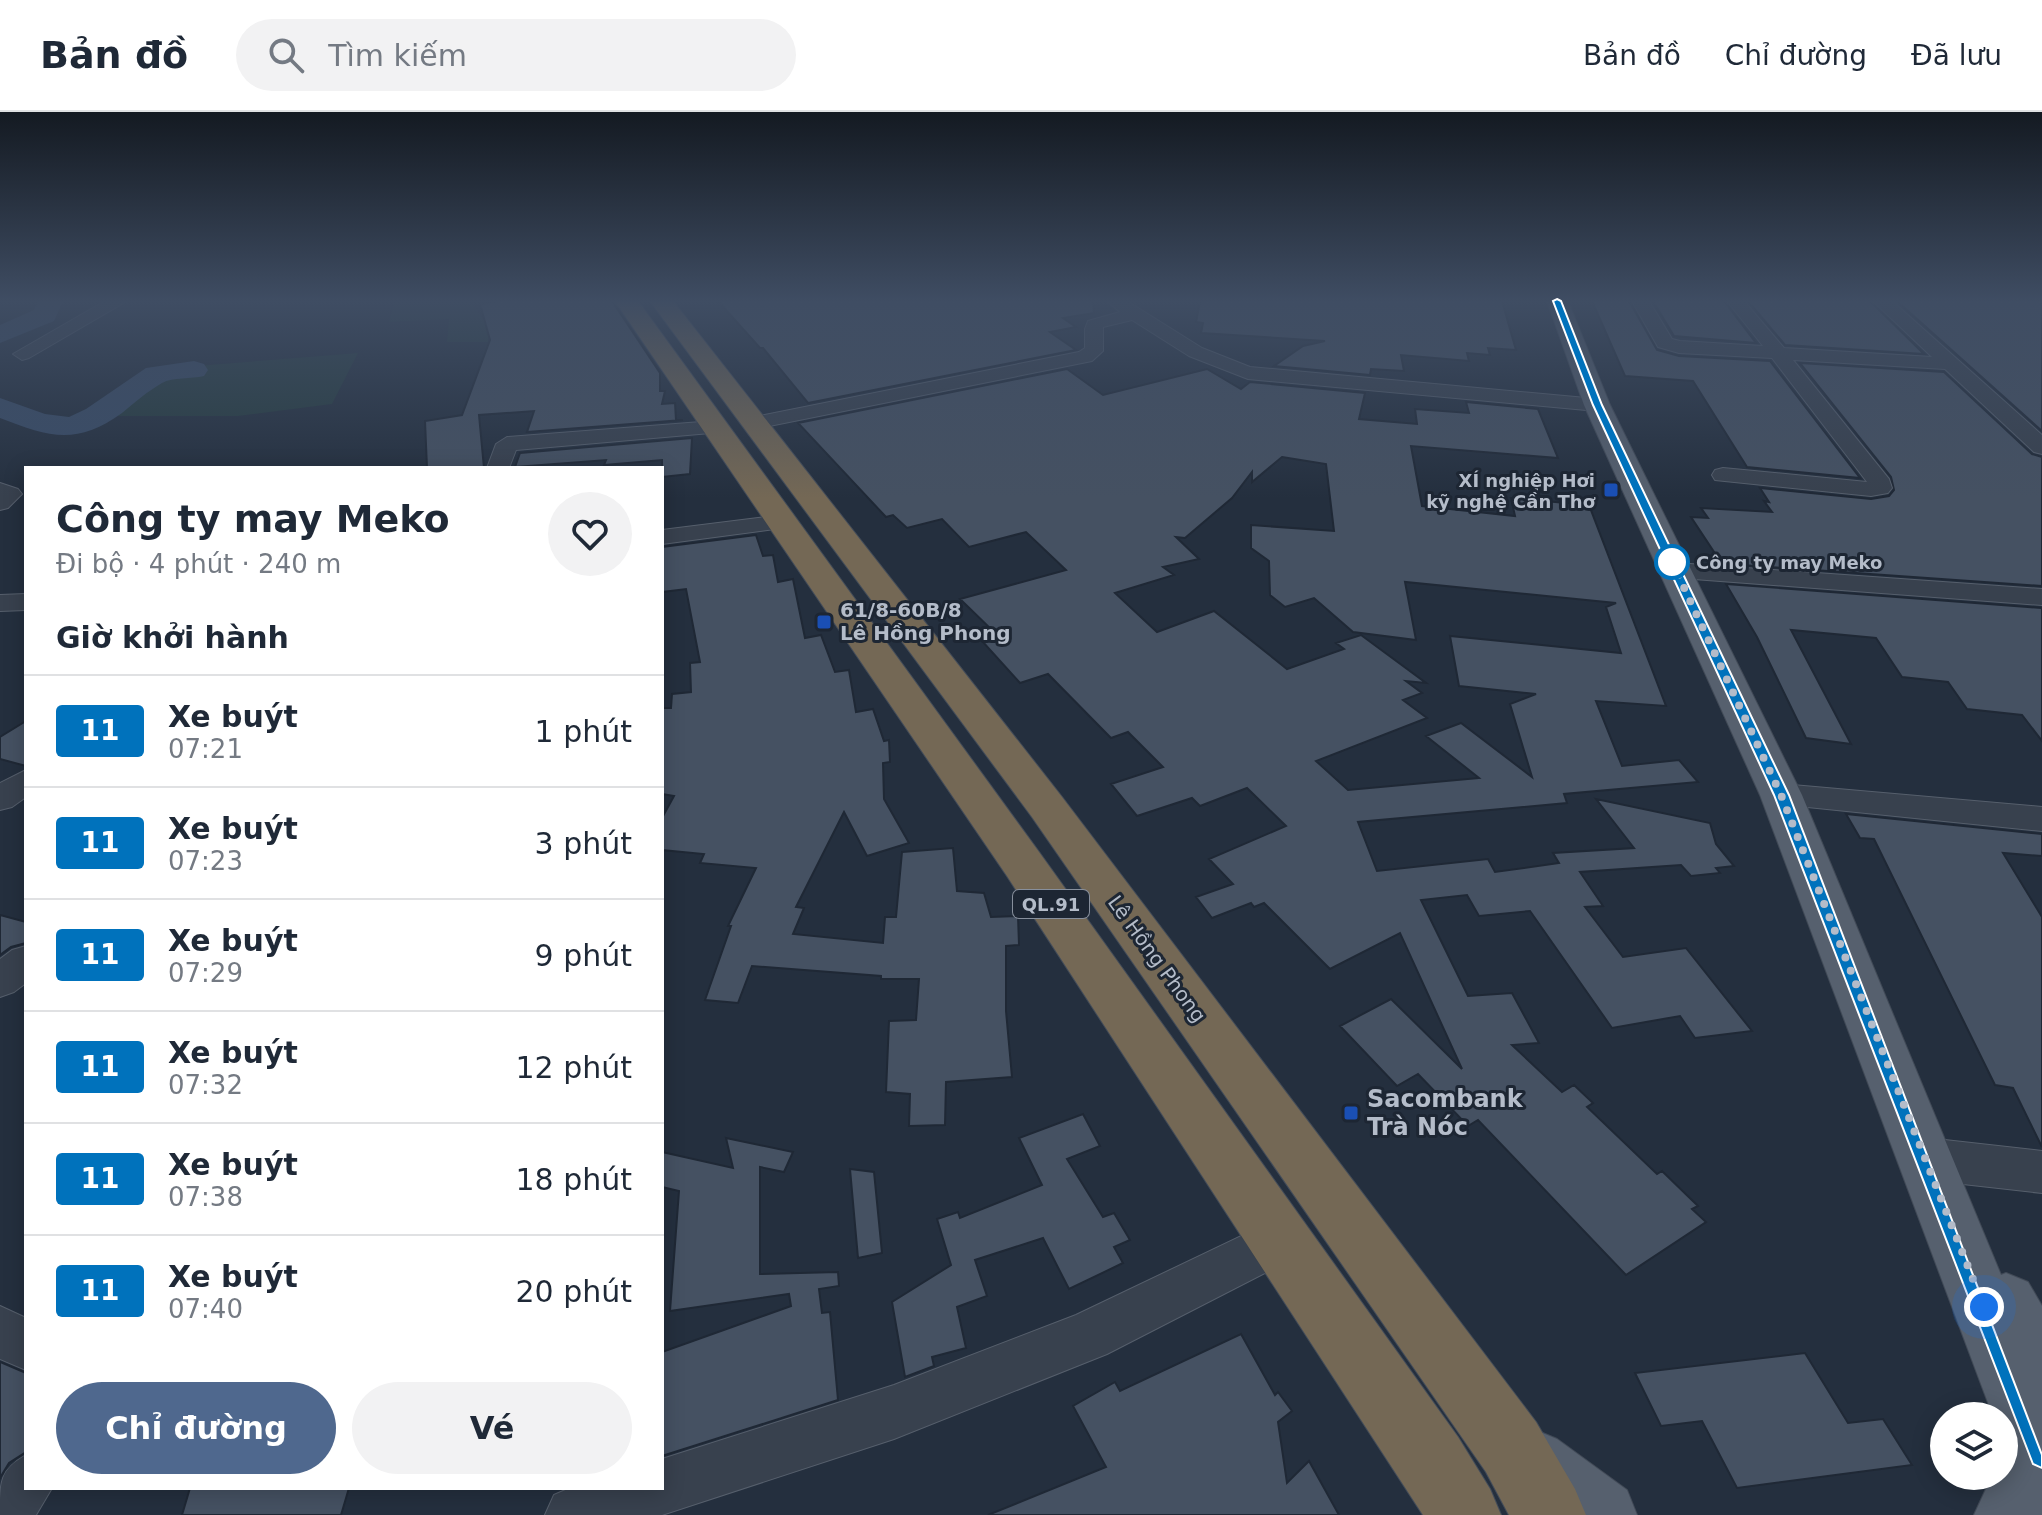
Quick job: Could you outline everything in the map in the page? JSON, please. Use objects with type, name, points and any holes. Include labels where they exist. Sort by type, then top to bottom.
[{"type":"highway","name":"Lê Hồng Phong","points":[[683,366],[1047,807],[1511,1447],[1549,1515]]},
{"type":"highway","name":"Lê Hồng Phong","points":[[700,366],[734,425],[781,522],[1023,864],[1433,1462],[1464,1515]]},
{"type":"main road","points":[[1582,366],[1597,405],[1781,795],[2042,1456],[2009,1515]]},
{"type":"main road","points":[[1927,1159],[2042,1368]]},
{"type":"main road","points":[[1511,1447],[1602,1515]]},
{"type":"street","points":[[499,466],[507,444],[734,425],[1036,366]]},
{"type":"street","points":[[1222,366],[1248,373],[1597,405]]},
{"type":"street","points":[[1723,475],[1880,488],[1881,484],[1789,366]]},
{"type":"street","points":[[1953,366],[2042,447]]},
{"type":"street","points":[[0,490],[10,494],[0,503]]},
{"type":"street","points":[[664,537],[781,522]]},
{"type":"street","points":[[1676,571],[2042,597]]},
{"type":"street","points":[[0,603],[24,602]]},
{"type":"street","points":[[0,799],[24,782]]},
{"type":"street","points":[[1781,795],[2042,819]]},
{"type":"street","points":[[0,981],[24,963]]},
{"type":"street","points":[[1927,1159],[2042,1172]]},
{"type":"street","points":[[664,1486],[894,1412],[1089,1336],[1281,1240]]},
{"type":"street","points":[[0,1332],[24,1343]]},
{"type":"street","points":[[0,1515],[24,1485]]},
{"type":"street","points":[[574,1515],[651,1490]]},
{"type":"green space","points":[[351,366],[332,404],[238,416],[116,416],[171,368]]},
{"type":"building","points":[[480,366],[656,366],[660,373],[660,391],[665,391],[662,404],[675,403],[676,420],[683,420],[527,432],[534,411],[479,415],[484,466],[427,466],[425,421],[462,415]]},
{"type":"building","points":[[778,366],[993,366],[808,403]]},
{"type":"building","points":[[1279,366],[1403,366],[1404,371],[1371,369],[1370,375]]},
{"type":"building","points":[[1621,366],[1774,366],[1860,478],[1747,467],[1693,381],[1625,376]]},
{"type":"building","points":[[1803,366],[1944,372],[2032,454],[2042,457],[2042,586],[1714,563],[1713,560],[1720,561],[1691,517],[1708,518],[1701,508],[1772,512],[1760,488],[1871,499],[1889,496],[1894,490],[1891,477]]},
{"type":"building","points":[[1970,366],[2042,366],[2042,431]]},
{"type":"building","points":[[1067,369],[1103,395],[1207,369],[1241,389],[1250,382],[1365,393],[1359,419],[1417,424],[1415,409],[1469,413],[1466,402],[1538,409],[1558,458],[1411,446],[1422,506],[1515,516],[1511,498],[1589,505],[1666,706],[1596,701],[1622,766],[1679,760],[1698,782],[1564,794],[1567,803],[1358,822],[1377,871],[1488,859],[1495,872],[1559,863],[1553,853],[1634,848],[1596,799],[1710,823],[1716,844],[1734,866],[1716,868],[1720,873],[1691,876],[1681,865],[1580,872],[1603,906],[1585,907],[1623,957],[1686,948],[1752,1031],[1695,1038],[1680,1016],[1612,1028],[1530,911],[1479,916],[1467,895],[1421,900],[1468,996],[1512,993],[1539,1043],[1512,1045],[1562,1092],[1574,1085],[1593,1103],[1587,1107],[1657,1174],[1662,1171],[1698,1206],[1692,1209],[1706,1222],[1626,1275],[1478,1120],[1468,1126],[1418,1074],[1397,1086],[1340,1026],[1391,999],[1462,1069],[1400,933],[1330,969],[1264,903],[1254,907],[1251,903],[1212,918],[1196,897],[1233,884],[1209,859],[1286,826],[1247,788],[1200,806],[1192,798],[1137,816],[1111,784],[1163,767],[1128,732],[1111,738],[1048,674],[1020,683],[982,641],[985,640],[980,635],[993,631],[960,599],[1066,570],[1026,532],[969,547],[942,519],[907,528],[893,515],[886,517],[798,423]],"holes":[[[1282,457],[1326,464],[1334,531],[1251,525],[1251,548],[1269,561],[1270,595],[1285,607],[1314,598],[1353,632],[1416,640],[1405,582],[1616,603],[1606,607],[1621,653],[1450,636],[1459,686],[1536,694],[1510,704],[1532,777],[1461,723],[1426,736],[1479,778],[1348,790],[1316,761],[1427,718],[1403,700],[1422,693],[1406,681],[1426,683],[1361,635],[1336,643],[1344,649],[1287,669],[1214,611],[1157,632],[1115,593],[1174,575],[1163,567],[1199,559],[1176,537],[1185,538],[1232,498],[1252,472],[1252,482]]]},
{"type":"building","points":[[692,438],[690,474],[664,477],[662,460],[604,465],[606,460],[515,466],[520,453]]},
{"type":"building","points":[[756,535],[763,556],[773,555],[778,582],[793,579],[805,638],[821,635],[835,672],[849,670],[856,712],[873,709],[884,741],[889,740],[890,762],[883,763],[884,799],[909,843],[867,856],[844,812],[796,907],[804,908],[793,934],[883,943],[885,917],[896,917],[902,852],[953,848],[957,891],[984,893],[991,917],[1018,916],[1019,945],[1006,946],[1006,1011],[1012,1077],[946,1082],[945,1125],[909,1126],[910,1094],[886,1092],[889,1021],[916,1020],[919,979],[881,979],[881,976],[752,966],[738,1003],[705,1000],[731,926],[728,926],[756,868],[700,863],[704,854],[664,850],[664,814],[674,796],[664,794],[664,708],[671,708],[672,694],[691,692],[690,663],[700,662],[686,589],[664,592],[664,547]]},
{"type":"building","points":[[1726,584],[2042,608],[2042,741],[2022,715],[1967,709],[1948,682],[1902,677],[1876,638],[1791,630],[1851,744],[1806,738],[1757,637]]},
{"type":"building","points":[[24,722],[24,765],[0,759],[0,737]]},
{"type":"building","points":[[1846,814],[2042,834],[2042,856],[2003,853],[2042,917],[2042,1147],[2013,1088],[1995,1085],[1874,839],[1860,838]]},
{"type":"building","points":[[0,915],[24,921],[24,944],[11,947],[0,955]]},
{"type":"building","points":[[1083,1114],[1100,1146],[1067,1159],[1103,1217],[1114,1213],[1130,1240],[1114,1247],[1123,1263],[1069,1289],[1043,1238],[975,1260],[987,1296],[957,1307],[966,1348],[932,1357],[934,1366],[905,1377],[892,1302],[951,1265],[937,1219],[958,1212],[960,1218],[1042,1185],[1019,1138]]},
{"type":"building","points":[[726,1138],[793,1152],[784,1172],[760,1167],[760,1274],[838,1272],[839,1286],[819,1289],[822,1313],[830,1312],[838,1400],[664,1455],[664,1351],[791,1306],[789,1294],[670,1311],[679,1191],[664,1187],[664,1152],[733,1168]]},
{"type":"building","points":[[850,1169],[874,1172],[882,1253],[858,1258]]},
{"type":"building","points":[[1241,1334],[1275,1395],[1278,1392],[1292,1411],[1278,1422],[1287,1483],[1309,1461],[1339,1515],[988,1515],[1106,1467],[1073,1406],[1115,1382],[1120,1391]]},
{"type":"building","points":[[1805,1353],[1848,1423],[1883,1419],[1912,1465],[1737,1488],[1702,1421],[1661,1426],[1635,1373]]},
{"type":"building","points":[[0,1362],[24,1372],[24,1453],[9,1463],[0,1478]]},
{"type":"building","points":[[189,1490],[348,1490],[341,1515],[182,1515]]},
{"type":"waterway","points":[[0,407],[39,422],[72,427],[97,416],[156,374],[194,370]]},
{"type":"bus line","name":"11","points":[[1582,366],[1597,405],[1781,795],[2042,1455]]},
{"type":"place","name":"XÍ nghiệp Hơi kỹ nghệ Cần Thơ","points":[[1611,490]]},
{"type":"place","name":"Công ty may Meko","points":[[1672,562]]},
{"type":"place","name":"61/8-60B/8 Lê Hồng Phong","points":[[824,622]]},
{"type":"place","name":"Sacombank Trà Nóc","points":[[1351,1113]]},
{"type":"route","points":[[1672,562],[1781,795],[1984,1307]]}]
